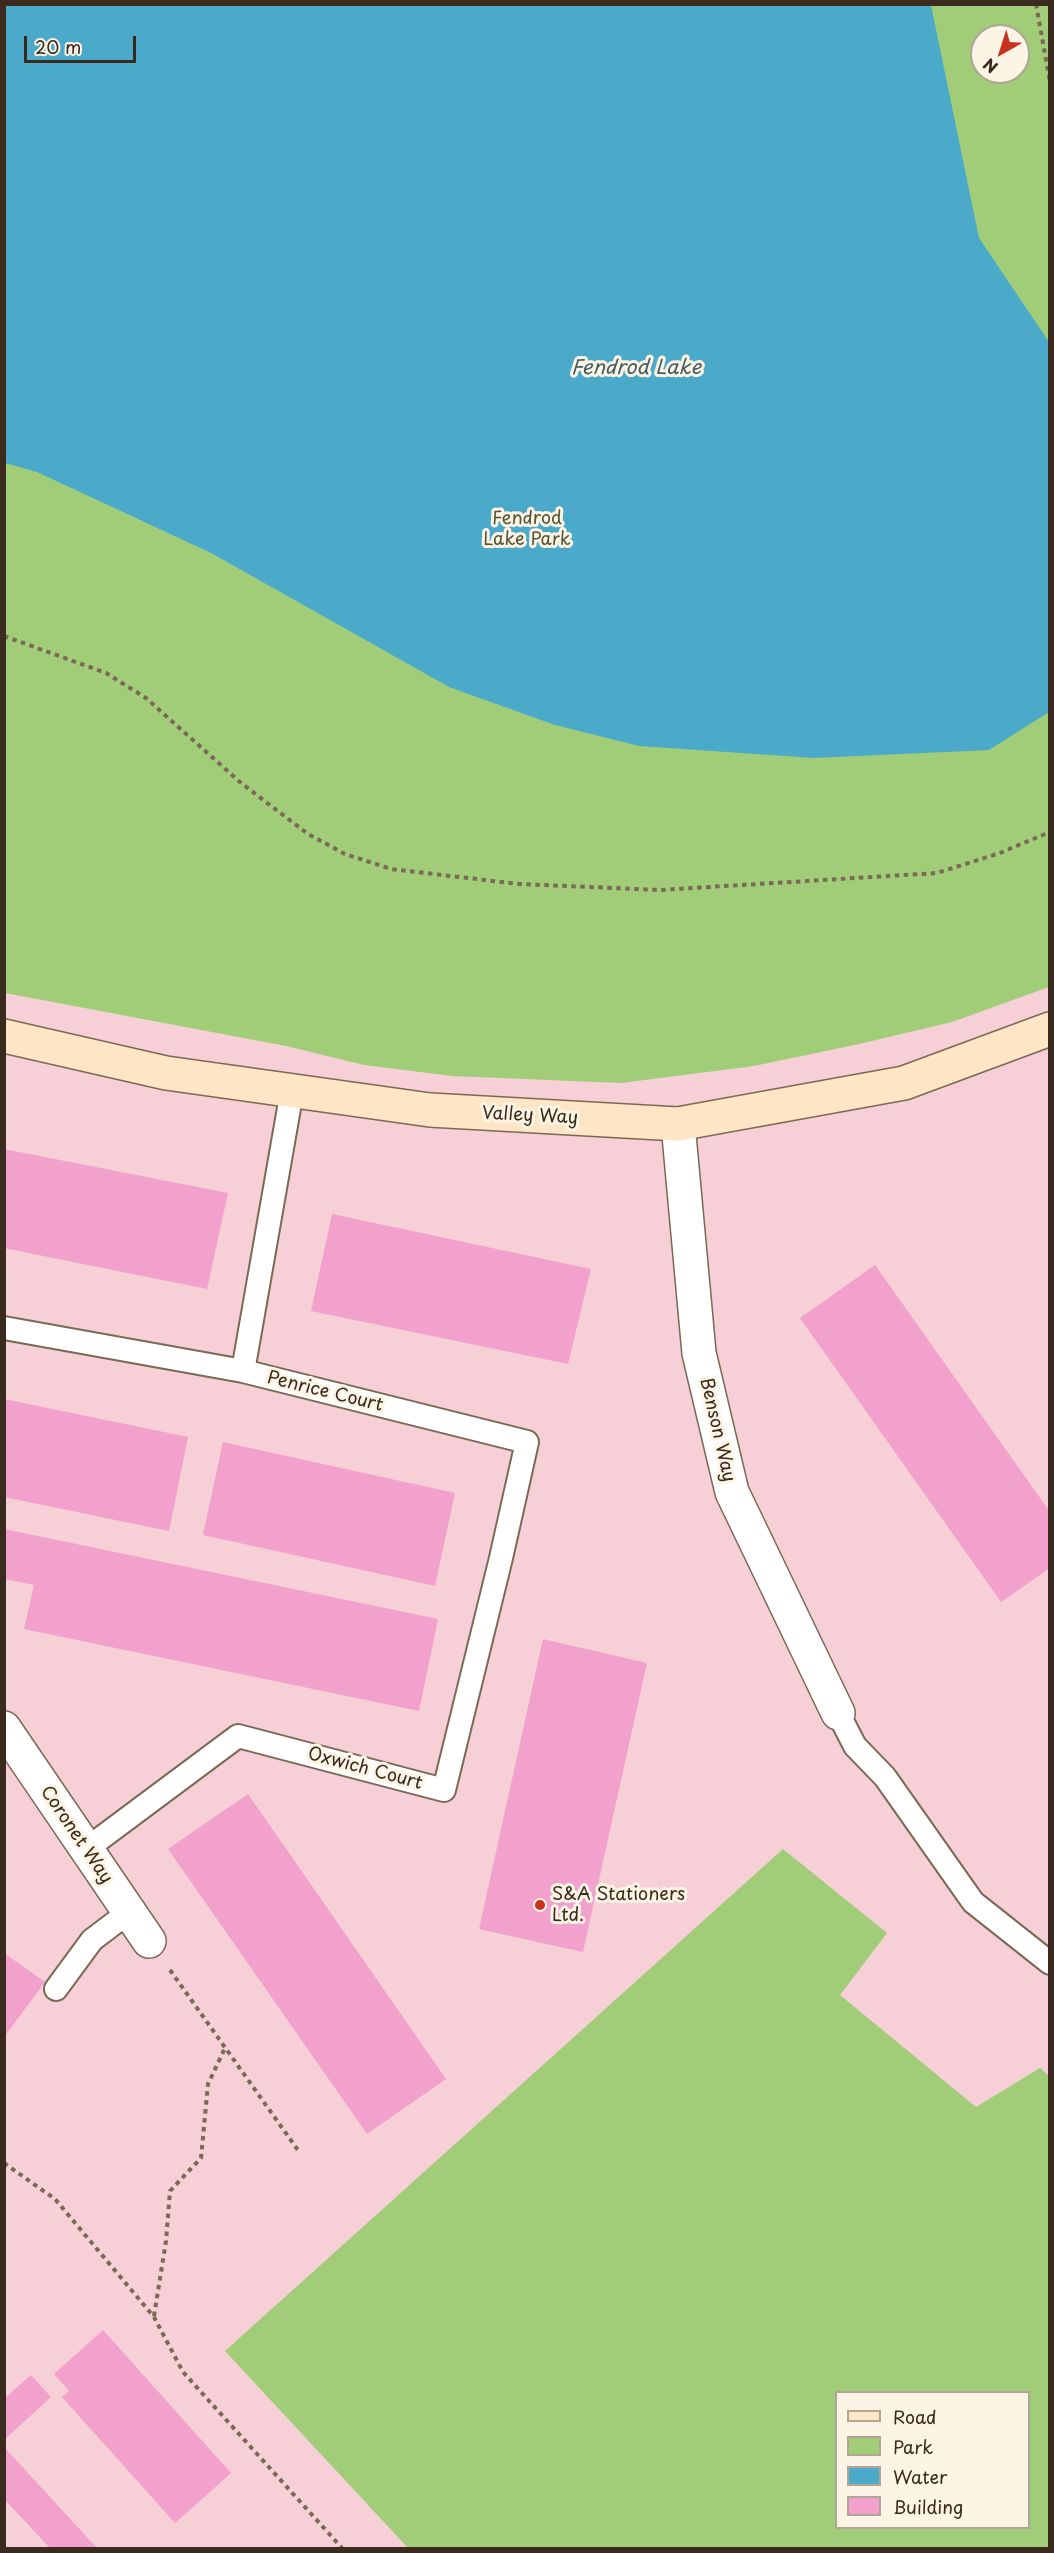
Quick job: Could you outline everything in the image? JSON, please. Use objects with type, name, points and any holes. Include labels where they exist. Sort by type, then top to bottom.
[{"type":"street","name":"Valley Way","points":[[4,1036],[166,1072],[430,1110],[678,1124],[904,1083],[1050,1029]]},
{"type":"street","name":"Benson Way","points":[[678,1124],[699,1353],[732,1492],[838,1713]]},
{"type":"street","name":"Coronet Way","points":[[4,1728],[149,1941]]},
{"type":"lane","points":[[243,1371],[292,1091]]},
{"type":"lane","name":"Penrice Court","points":[[4,1328],[243,1371],[527,1442],[501,1558]]},
{"type":"lane","name":"Oxwich Court","points":[[85,1850],[238,1736],[444,1790],[501,1558]]},
{"type":"lane","points":[[838,1713],[855,1746],[885,1777],[973,1902],[1050,1963]]},
{"type":"lane","points":[[56,1989],[92,1940],[129,1912]]},
{"type":"path","points":[[1036,4],[1050,82]]},
{"type":"path","points":[[4,636],[106,674],[146,698],[241,783],[308,834],[345,854],[392,870],[519,884],[660,891],[937,873],[1000,853],[1050,832]]},
{"type":"path","points":[[149,1941],[300,2153]]},
{"type":"path","points":[[154,2317],[166,2241],[170,2191],[201,2158],[208,2084],[225,2048]]},
{"type":"path","points":[[4,2163],[55,2199],[154,2317],[183,2372],[342,2548]]},
{"type":"shaded area","points":[[4,463],[1049,712],[1049,2548],[5,2548]]},
{"type":"green space","name":"Fendrod Lake","points":[[4,5],[1049,5],[1049,987],[952,1022],[859,1044],[754,1066],[621,1083],[452,1076],[364,1065],[286,1046],[5,993]]},
{"type":"green space","points":[[783,1849],[887,1933],[840,1995],[976,2107],[1040,2068],[1049,2076],[1049,2548],[408,2548],[225,2351]]},
{"type":"water","name":"Fendrod Lake","points":[[4,5],[931,5],[979,238],[1049,342],[1049,712],[989,750],[814,758],[639,746],[555,725],[449,687],[211,553],[37,472],[5,463]]},
{"type":"building","points":[[4,1149],[228,1193],[207,1289],[4,1248]]},
{"type":"building","points":[[332,1214],[591,1269],[568,1364],[311,1311]]},
{"type":"building","points":[[875,1265],[1050,1512],[1050,1568],[1001,1602],[800,1318]]},
{"type":"building","points":[[4,1399],[188,1437],[169,1531],[4,1497]]},
{"type":"building","points":[[223,1442],[455,1493],[435,1586],[203,1535]]},
{"type":"building","points":[[4,1529],[438,1619],[419,1711],[24,1629],[34,1585],[4,1579]]},
{"type":"building","points":[[543,1639],[647,1663],[583,1952],[479,1929]]},
{"type":"building","points":[[248,1794],[446,2079],[367,2134],[168,1849]]},
{"type":"building","points":[[4,1953],[45,1982],[4,2037]]},
{"type":"building","points":[[103,2330],[231,2473],[175,2523],[62,2397],[69,2391],[54,2374]]},
{"type":"building","points":[[31,2375],[51,2397],[4,2440],[4,2399]]},
{"type":"building","points":[[4,2447],[97,2548],[50,2548],[4,2499]]},
{"type":"place","name":"S&A Stationers Ltd.","points":[[540,1905]]},
{"type":"park label","name":"Fendrod Lake Park","points":[[527,529]]}]
